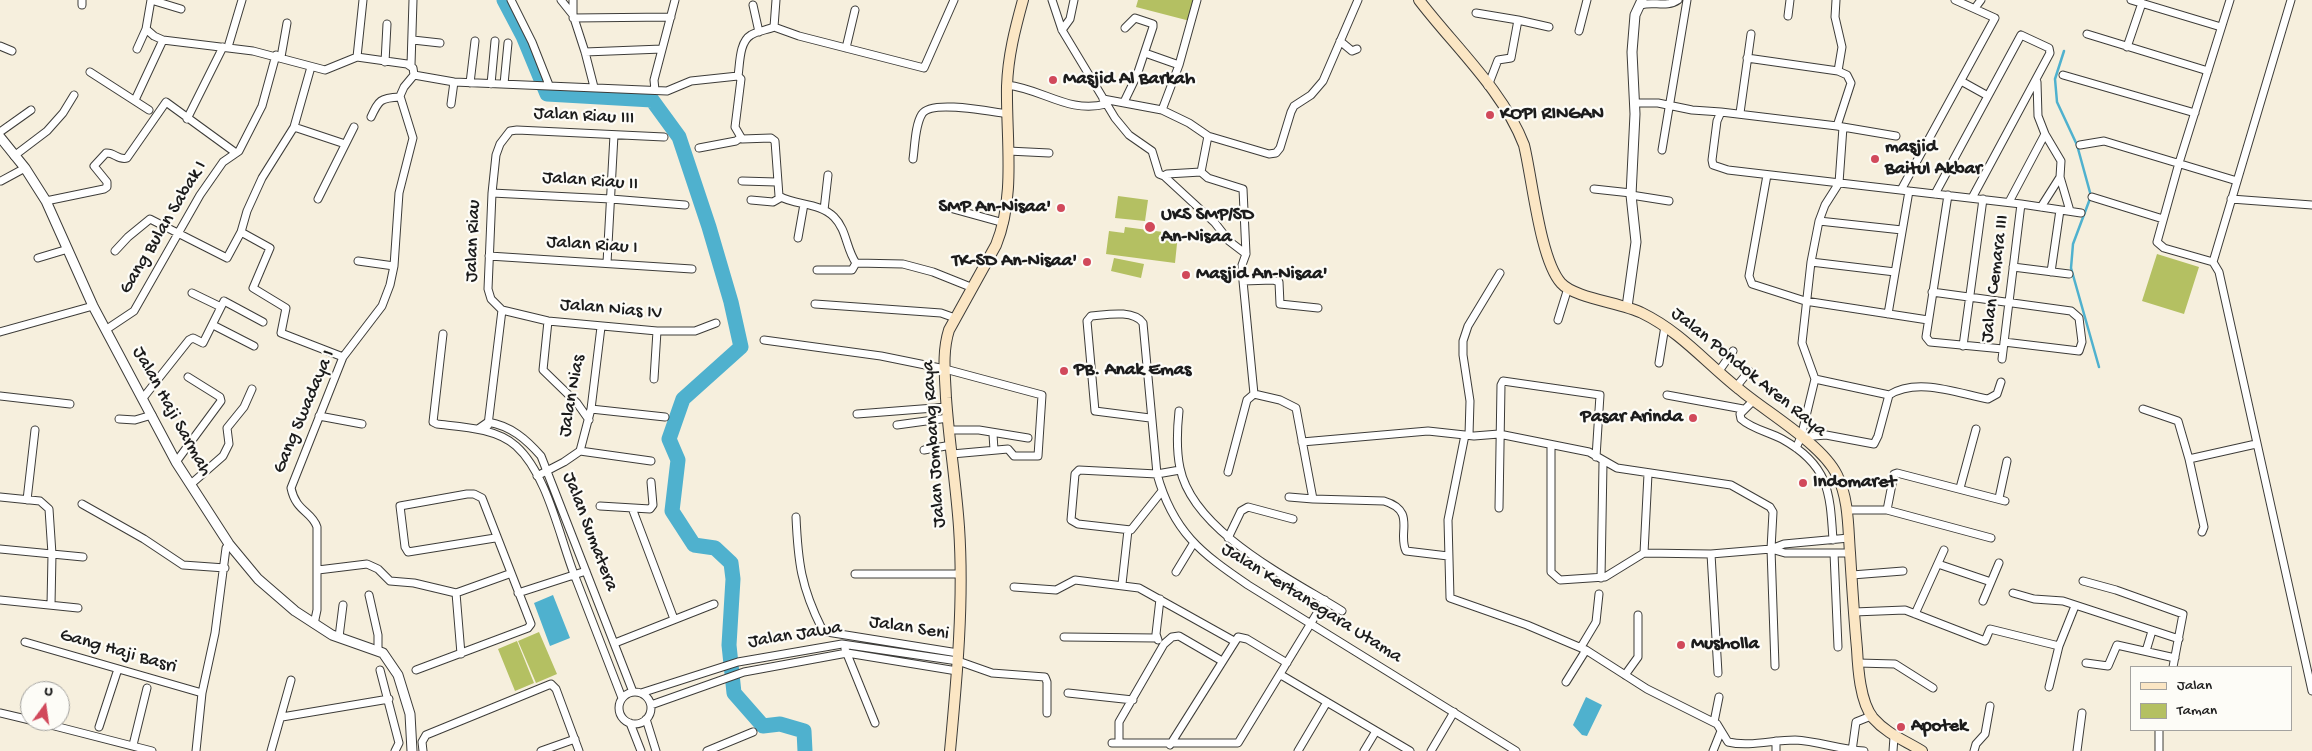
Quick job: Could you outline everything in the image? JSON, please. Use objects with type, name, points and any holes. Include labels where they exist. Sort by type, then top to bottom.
[{"type":"main road","name":"Jalan Jombang Raya","points":[[950,751],[958,661],[961,574],[944,369],[945,343],[955,318],[996,245],[1004,222],[1008,151],[1007,85],[1012,40],[1023,0]]},
{"type":"main road","points":[[1419,0],[1488,86],[1518,130],[1524,145],[1538,215],[1551,264],[1561,283],[1568,288]]},
{"type":"main road","name":"Jalan Pondok Aren Raya","points":[[1568,288],[1627,307],[1665,326],[1685,340],[1736,388],[1802,437],[1824,458],[1837,474],[1846,510],[1858,663],[1863,693],[1871,716],[1894,737],[1922,751]]},
{"type":"street","points":[[137,49],[146,29],[151,0],[170,3],[181,10]]},
{"type":"street","points":[[188,119],[225,47],[242,0]]},
{"type":"street","points":[[357,57],[363,0]]},
{"type":"street","points":[[413,0],[411,65],[414,75]]},
{"type":"street","points":[[511,0],[532,42],[546,85]]},
{"type":"street","points":[[561,0],[573,17],[594,87]]},
{"type":"street","points":[[573,0],[573,17]]},
{"type":"street","points":[[655,90],[654,80],[675,0]]},
{"type":"street","points":[[774,27],[776,0]]},
{"type":"street","points":[[740,138],[735,127],[741,88],[741,79],[738,76],[745,41],[751,35],[774,27],[799,36],[924,68],[954,0]]},
{"type":"street","points":[[1052,0],[1062,30],[1104,102],[1129,135],[1152,151],[1158,174],[1164,176],[1215,223],[1229,241],[1246,254]]},
{"type":"street","points":[[1062,30],[1070,19],[1074,0]]},
{"type":"street","points":[[1162,110],[1179,65],[1197,0]]},
{"type":"street","points":[[1007,85],[1035,92],[1074,106],[1104,102],[1124,102],[1162,110],[1189,123],[1208,136],[1269,154],[1276,153],[1280,148],[1294,106],[1318,88],[1358,0]]},
{"type":"street","points":[[1579,31],[1587,0]]},
{"type":"street","points":[[1627,307],[1636,242],[1631,194],[1635,144],[1632,52],[1635,15],[1641,2],[1667,5],[1678,0]]},
{"type":"street","points":[[1662,150],[1687,0]]},
{"type":"street","points":[[1788,16],[1790,0]]},
{"type":"street","points":[[1836,0],[1835,17],[1842,47],[1838,71]]},
{"type":"street","points":[[1900,190],[1995,18],[1955,0]]},
{"type":"street","points":[[1975,8],[1981,0]]},
{"type":"street","points":[[2131,0],[2221,27]]},
{"type":"street","points":[[2230,0],[2179,163],[2157,242],[2160,246],[2213,262],[2219,272],[2312,690]]},
{"type":"street","points":[[2213,262],[2291,0]]},
{"type":"street","points":[[2127,47],[2142,3]]},
{"type":"street","points":[[753,5],[759,32]]},
{"type":"street","points":[[846,48],[856,10]]},
{"type":"street","points":[[1476,12],[1549,27]]},
{"type":"street","points":[[573,17],[672,17]]},
{"type":"street","points":[[1124,102],[1145,53],[1152,24],[1135,18],[1125,28]]},
{"type":"street","points":[[1488,86],[1498,60],[1511,58],[1518,20]]},
{"type":"street","name":"Gang Bulan Sabak I","points":[[107,329],[134,311],[200,195],[223,162],[236,153],[251,130],[262,106],[287,23]]},
{"type":"street","points":[[385,62],[387,24]]},
{"type":"street","points":[[146,29],[154,36],[163,40],[225,47],[278,56],[311,67],[327,70],[357,57],[411,65]]},
{"type":"street","points":[[1740,113],[1750,34]]},
{"type":"street","points":[[2087,34],[2208,71]]},
{"type":"street","points":[[1935,194],[2021,35],[2049,48],[2050,53],[2037,82],[1972,198]]},
{"type":"street","points":[[134,100],[163,40]]},
{"type":"street","points":[[413,40],[440,43]]},
{"type":"street","points":[[491,84],[495,40]]},
{"type":"street","points":[[1340,40],[1352,51],[1357,49]]},
{"type":"street","points":[[470,83],[475,41]]},
{"type":"street","points":[[504,84],[508,43]]},
{"type":"street","points":[[0,46],[12,51]]},
{"type":"street","points":[[585,52],[662,48]]},
{"type":"street","points":[[1145,53],[1179,65]]},
{"type":"street","points":[[1747,58],[1838,71],[1847,75],[1852,82],[1840,127],[1839,183],[1825,205],[1818,221],[1805,301],[1802,343],[1815,379],[1802,437],[1796,448]]},
{"type":"street","points":[[115,251],[149,220],[226,259],[241,232],[255,193],[294,127],[311,67]]},
{"type":"street","points":[[90,72],[150,110]]},
{"type":"street","points":[[414,75],[454,82],[667,91],[691,82],[738,76]]},
{"type":"street","points":[[371,117],[378,102],[387,98],[400,97],[404,87],[414,75]]},
{"type":"street","points":[[2063,75],[2195,113]]},
{"type":"street","points":[[451,104],[454,82]]},
{"type":"street","points":[[1961,82],[1988,96]]},
{"type":"street","points":[[2037,82],[2038,116],[2044,134],[2061,161],[2060,177],[2070,211]]},
{"type":"street","points":[[14,156],[48,131],[74,95]]},
{"type":"street","name":"Gang Swadaya I","points":[[314,624],[318,570],[317,527],[315,521],[300,509],[293,498],[291,488],[343,357],[384,303],[394,266],[399,193],[414,138],[400,97]]},
{"type":"street","points":[[46,202],[104,190],[107,187],[107,182],[94,166],[106,153],[112,153],[121,159],[127,158],[164,102],[168,102],[188,119],[236,153]]},
{"type":"street","points":[[1635,103],[1670,105],[1699,111],[1740,113],[1896,136]]},
{"type":"street","points":[[913,159],[920,118],[923,111],[942,106],[1008,114]]},
{"type":"street","points":[[0,132],[31,110]]},
{"type":"street","points":[[1721,112],[1716,121],[1713,165],[1728,170],[2009,202],[2081,213]]},
{"type":"street","points":[[318,199],[354,126]]},
{"type":"street","points":[[294,127],[345,144]]},
{"type":"street","name":"Jalan Riau III","points":[[505,136],[510,131],[518,130],[664,137]]},
{"type":"street","points":[[2009,202],[2044,134]]},
{"type":"street","points":[[607,263],[614,135]]},
{"type":"street","name":"Jalan Riau","points":[[502,310],[493,302],[490,296],[489,256],[496,155],[505,136]]},
{"type":"street","points":[[1201,172],[1208,136]]},
{"type":"street","name":"Jalan Haji Sarmah","points":[[0,137],[25,168],[46,202],[93,306],[107,329],[176,462],[229,544],[258,579],[295,611],[332,635],[378,650]]},
{"type":"street","points":[[699,148],[736,141],[740,138],[774,139],[776,182],[780,198]]},
{"type":"street","points":[[2080,146],[2104,141],[2237,181]]},
{"type":"street","points":[[1008,151],[1049,153]]},
{"type":"street","points":[[1,181],[25,168]]},
{"type":"street","points":[[1164,176],[1167,174],[1201,172],[1208,178],[1239,186],[1243,189],[1246,254],[1242,266],[1254,394]]},
{"type":"street","points":[[824,210],[828,175]]},
{"type":"street","points":[[1767,175],[1750,280],[1757,287],[1805,301],[1928,320]]},
{"type":"street","points":[[2041,207],[2060,177]]},
{"type":"street","points":[[742,181],[776,182]]},
{"type":"street","points":[[1594,189],[1669,201]]},
{"type":"street","points":[[1888,314],[1909,191]]},
{"type":"street","name":"Jalan Riau II","points":[[492,193],[611,198],[685,205]]},
{"type":"street","points":[[1932,292],[1970,296],[2077,314],[2082,342],[2079,351],[2004,346],[1963,346],[1930,342],[1926,337],[1928,320],[1932,292],[1948,195]]},
{"type":"street","points":[[2092,197],[2163,218]]},
{"type":"street","points":[[751,200],[773,202],[780,198],[824,210],[834,217],[856,262]]},
{"type":"street","points":[[2232,198],[2312,205]]},
{"type":"street","points":[[1963,346],[1983,199]]},
{"type":"street","points":[[798,238],[804,204]]},
{"type":"street","name":"Jalan Cemara III","points":[[2002,359],[2021,204]]},
{"type":"street","points":[[946,207],[1004,222]]},
{"type":"street","points":[[2051,272],[2060,210]]},
{"type":"street","points":[[1818,221],[1902,230]]},
{"type":"street","points":[[241,232],[266,244],[270,251],[253,288],[286,308],[281,333],[343,357]]},
{"type":"street","points":[[38,258],[68,249]]},
{"type":"street","name":"Jalan Riau I","points":[[489,256],[692,268]]},
{"type":"street","points":[[358,261],[394,266]]},
{"type":"street","points":[[817,270],[852,270],[856,262]]},
{"type":"street","points":[[856,262],[903,264],[933,272],[973,288]]},
{"type":"street","points":[[1811,262],[1895,272]]},
{"type":"street","points":[[2013,267],[2068,274]]},
{"type":"street","points":[[1500,273],[1468,326],[1463,341],[1463,355],[1470,401],[1467,435],[1448,520],[1450,598],[1527,625],[1583,649],[1672,703],[1718,726],[1726,741],[1732,743],[1801,741],[1852,751],[1864,751]]},
{"type":"street","points":[[1243,281],[1273,280],[1279,282],[1280,304],[1318,308]]},
{"type":"street","points":[[1558,320],[1568,288]]},
{"type":"street","points":[[192,293],[221,307]]},
{"type":"street","points":[[143,398],[189,340],[192,338],[203,343],[224,301],[263,322]]},
{"type":"street","points":[[816,304],[941,313],[955,318]]},
{"type":"street","points":[[0,332],[93,306]]},
{"type":"street","points":[[486,433],[502,310]]},
{"type":"street","name":"Jalan Nias IV","points":[[502,310],[548,321],[657,331],[695,331],[716,323]]},
{"type":"street","name":"Jalan Kertanegara Utama","points":[[1150,418],[1095,411],[1087,320],[1090,316],[1124,314],[1140,319],[1143,323],[1150,418],[1157,474],[1162,491],[1173,514],[1193,544],[1219,566],[1310,625],[1516,751]]},
{"type":"street","points":[[548,321],[543,370],[577,403],[589,420]]},
{"type":"street","points":[[213,325],[254,346]]},
{"type":"street","points":[[1659,363],[1665,326]]},
{"type":"street","name":"Jalan Nias","points":[[537,476],[580,451],[591,409],[601,327]]},
{"type":"street","points":[[654,379],[657,331]]},
{"type":"street","name":"Jalan Sumatera","points":[[443,334],[433,422],[478,429],[515,445],[526,456],[537,476],[622,698]]},
{"type":"street","points":[[764,340],[881,356],[944,369],[1042,395],[1039,454],[1012,456],[1008,449],[924,450]]},
{"type":"street","points":[[1719,371],[1733,351]]},
{"type":"street","points":[[1736,388],[1749,371]]},
{"type":"street","points":[[176,462],[221,400],[220,397],[188,377]]},
{"type":"street","points":[[1815,379],[1889,395]]},
{"type":"street","points":[[1499,508],[1499,434],[1501,385],[1503,381],[1598,393],[1601,397],[1596,457]]},
{"type":"street","points":[[1802,437],[1826,436],[1874,444],[1889,395],[1900,388],[1916,386],[1988,399],[1997,394],[2001,382]]},
{"type":"street","points":[[191,484],[223,456],[229,444],[227,428],[244,407],[252,389]]},
{"type":"street","points":[[1254,394],[1280,400],[1296,408],[1313,499]]},
{"type":"street","points":[[1228,472],[1247,400],[1254,394]]},
{"type":"street","points":[[1667,395],[1744,409]]},
{"type":"street","points":[[0,396],[70,404]]},
{"type":"street","points":[[1753,401],[1740,414],[1745,424],[1782,439],[1796,448],[1812,462],[1827,486],[1830,492],[1833,540]]},
{"type":"street","points":[[591,409],[665,417]]},
{"type":"street","points":[[2143,409],[2178,421],[2189,458],[2204,526],[2202,532]]},
{"type":"street","points":[[1179,411],[1176,445],[1180,470],[1188,489],[1200,509],[1228,538],[1342,611]]},
{"type":"street","points":[[858,414],[948,413]]},
{"type":"street","points":[[897,425],[948,413]]},
{"type":"street","points":[[119,419],[135,420],[152,415]]},
{"type":"street","points":[[319,416],[362,424]]},
{"type":"street","points":[[478,429],[488,422]]},
{"type":"street","name":"Jalan Sumatera","points":[[488,422],[508,428],[521,436],[541,456],[633,692]]},
{"type":"street","points":[[1960,488],[1976,429]]},
{"type":"street","points":[[27,500],[35,430]]},
{"type":"street","points":[[949,430],[979,430],[993,434],[1028,438]]},
{"type":"street","points":[[1302,442],[1421,432],[1467,435],[1499,434],[1589,452],[1603,463],[1617,468],[1731,485],[1752,496],[1773,512],[1771,549],[1775,666]]},
{"type":"street","points":[[993,434],[994,450]]},
{"type":"street","points":[[2189,458],[2256,444]]},
{"type":"street","points":[[1551,445],[1551,572],[1560,580],[1601,578],[1610,575],[1644,552],[1711,554],[1771,549],[1784,544],[1849,538]]},
{"type":"street","points":[[580,451],[651,461]]},
{"type":"street","points":[[1887,510],[1895,473],[2002,499],[2007,461]]},
{"type":"street","points":[[1601,578],[1603,463]]},
{"type":"street","points":[[1162,491],[1134,529],[1128,530],[1072,522],[1075,474],[1082,469],[1157,474],[1180,470]]},
{"type":"street","points":[[1644,552],[1648,474]]},
{"type":"street","points":[[600,506],[652,508],[651,482]]},
{"type":"street","points":[[416,670],[528,628],[531,624],[509,574],[486,504],[482,498],[474,494],[467,494],[400,506],[405,547],[408,552],[496,538]]},
{"type":"street","points":[[0,497],[40,501],[49,508],[52,554],[51,605]]},
{"type":"street","points":[[1289,497],[1384,501],[1393,504],[1400,510],[1403,518],[1406,550],[1448,556]]},
{"type":"street","points":[[82,504],[144,539],[183,565],[225,568]]},
{"type":"street","points":[[1228,538],[1241,511],[1248,507],[1294,519]]},
{"type":"street","points":[[632,508],[674,619]]},
{"type":"street","points":[[1846,510],[1887,510],[1991,538]]},
{"type":"street","name":"Jalan Seni","points":[[796,517],[798,562],[802,583],[822,629],[827,632],[958,661]]},
{"type":"street","points":[[1122,584],[1128,530]]},
{"type":"street","points":[[196,751],[202,693],[215,633],[225,568],[226,548],[229,544]]},
{"type":"street","points":[[1176,572],[1193,544]]},
{"type":"street","points":[[0,549],[83,557]]},
{"type":"street","points":[[1771,549],[1785,553],[1850,553]]},
{"type":"street","points":[[1915,614],[1944,550]]},
{"type":"street","points":[[1834,553],[1838,647]]},
{"type":"street","points":[[1711,554],[1718,673]]},
{"type":"street","points":[[1983,601],[1999,563]]},
{"type":"street","points":[[318,570],[367,564],[378,569],[390,581],[414,583],[456,593],[509,574]]},
{"type":"street","points":[[1938,564],[1991,582]]},
{"type":"street","points":[[518,592],[586,571]]},
{"type":"street","points":[[1852,575],[1903,571]]},
{"type":"street","points":[[855,574],[961,574]]},
{"type":"street","points":[[1014,586],[1056,590],[1075,580],[1122,584],[1139,588],[1234,642]]},
{"type":"street","points":[[2083,581],[2116,590],[2182,613],[2173,666]]},
{"type":"street","points":[[456,593],[461,654]]},
{"type":"street","points":[[2014,593],[2034,599],[2063,602],[2179,640]]},
{"type":"street","points":[[1566,682],[1596,622],[1599,594]]},
{"type":"street","points":[[369,595],[378,635],[378,650],[383,653],[398,675],[410,714],[412,751]]},
{"type":"street","points":[[0,600],[78,608]]},
{"type":"street","points":[[1156,638],[1160,600]]},
{"type":"street","points":[[1222,661],[1177,636],[1164,644],[1118,726],[1116,743],[1166,747],[1238,744],[1325,600]]},
{"type":"street","points":[[615,643],[714,604]]},
{"type":"street","points":[[339,637],[343,619],[343,605]]},
{"type":"street","points":[[2049,687],[2059,646],[2075,606]]},
{"type":"street","points":[[1854,612],[1899,610],[1915,614],[1985,641],[1990,629],[2059,646]]},
{"type":"street","points":[[1625,675],[1638,657],[1638,615]]},
{"type":"street","points":[[2146,651],[2152,631]]},
{"type":"street","points":[[1064,637],[1156,638],[1164,644]]},
{"type":"street","points":[[1166,747],[1238,637],[1247,639],[1287,664]]},
{"type":"street","name":"Gang Haji Basri","points":[[25,642],[202,693]]},
{"type":"street","points":[[842,644],[875,723]]},
{"type":"street","name":"Jalan Jawa","points":[[641,693],[741,661],[842,644],[958,661]]},
{"type":"street","points":[[2086,662],[2108,666],[2116,645],[2175,658]]},
{"type":"street","name":"Jalan Jawa","points":[[651,705],[728,676],[847,653],[958,661]]},
{"type":"street","points":[[741,661],[746,672]]},
{"type":"street","points":[[958,661],[992,673],[1045,677],[1048,682],[1047,713]]},
{"type":"street","points":[[1858,663],[1894,664],[1933,688]]},
{"type":"street","points":[[98,727],[118,670]]},
{"type":"street","points":[[380,670],[399,743],[395,751]]},
{"type":"street","points":[[1281,675],[1410,751]]},
{"type":"street","points":[[271,751],[291,680]]},
{"type":"street","points":[[423,751],[424,737],[547,685],[553,685],[556,689],[579,751]]},
{"type":"street","points":[[133,745],[147,688]]},
{"type":"street","points":[[630,723],[639,723],[646,719],[650,713],[651,705],[648,698],[641,693],[633,692],[622,698],[618,706],[620,715],[630,723],[641,751]]},
{"type":"street","points":[[1068,693],[1132,700]]},
{"type":"street","points":[[1714,751],[1718,726],[1719,697]]},
{"type":"street","points":[[282,717],[389,699]]},
{"type":"street","points":[[1298,751],[1327,702]]},
{"type":"street","points":[[1974,751],[1976,744],[1985,734],[1990,706]]},
{"type":"street","points":[[0,712],[20,717]]},
{"type":"street","points":[[1431,751],[1454,712]]},
{"type":"street","points":[[2077,751],[2082,713]]},
{"type":"street","points":[[1852,751],[1856,722],[1871,716]]},
{"type":"street","points":[[646,719],[656,751]]},
{"type":"street","points":[[70,729],[152,751]]},
{"type":"street","points":[[1364,751],[1376,731]]},
{"type":"street","points":[[2159,731],[2159,750]]},
{"type":"street","points":[[707,751],[753,732]]},
{"type":"street","points":[[1893,751],[1894,737]]},
{"type":"street","points":[[541,751],[575,739]]},
{"type":"street","points":[[1776,741],[1776,751]]},
{"type":"street","points":[[725,743],[728,751]]},
{"type":"green space","points":[[1138,0],[1195,0],[1190,21],[1136,7]]},
{"type":"green space","points":[[1118,196],[1148,200],[1145,221],[1115,218]]},
{"type":"green space","points":[[1125,227],[1178,234],[1175,263],[1106,254],[1109,231],[1124,233]]},
{"type":"green space","points":[[2157,254],[2199,267],[2184,314],[2142,301]]},
{"type":"green space","points":[[1114,258],[1144,264],[1141,278],[1111,271]]},
{"type":"green space","points":[[539,632],[557,674],[536,683],[518,641]]},
{"type":"green space","points":[[517,641],[534,683],[515,691],[498,649]]},
{"type":"water","points":[[553,595],[570,638],[550,646],[534,603]]},
{"type":"water","points":[[1586,697],[1602,705],[1587,736],[1582,735],[1573,725]]},
{"type":"waterway","points":[[504,0],[523,36],[547,94],[652,100],[679,137],[709,227],[731,302],[741,347],[683,399],[669,439],[678,460],[672,511],[694,545],[715,548],[731,563],[733,579],[729,645],[734,693],[763,726],[780,724],[804,731],[805,751]]},
{"type":"waterway","points":[[2064,51],[2055,79],[2057,102],[2077,145],[2091,196],[2073,244],[2071,268],[2099,367]]},
{"type":"place","name":"Masjid Al Barkah","points":[[1053,80]]},
{"type":"place","name":"KOPI RINGAN","points":[[1490,115]]},
{"type":"place","name":"masjid Baitul Akbar","points":[[1875,159]]},
{"type":"place","name":"SMP An-Nisaa'","points":[[1061,208]]},
{"type":"place","name":"UKS SMP/SD An-Nisaa","points":[[1150,227]]},
{"type":"place","name":"TK-SD An-Nisaa'","points":[[1087,262]]},
{"type":"place","name":"Masjid An-Nisaa'","points":[[1186,275]]},
{"type":"place","name":"PB. Anak Emas","points":[[1064,371]]},
{"type":"place","name":"Pasar Arinda","points":[[1693,418]]},
{"type":"place","name":"Indomaret","points":[[1803,483]]},
{"type":"place","name":"Musholla","points":[[1681,645]]},
{"type":"place","name":"Apotek","points":[[1901,727]]}]
